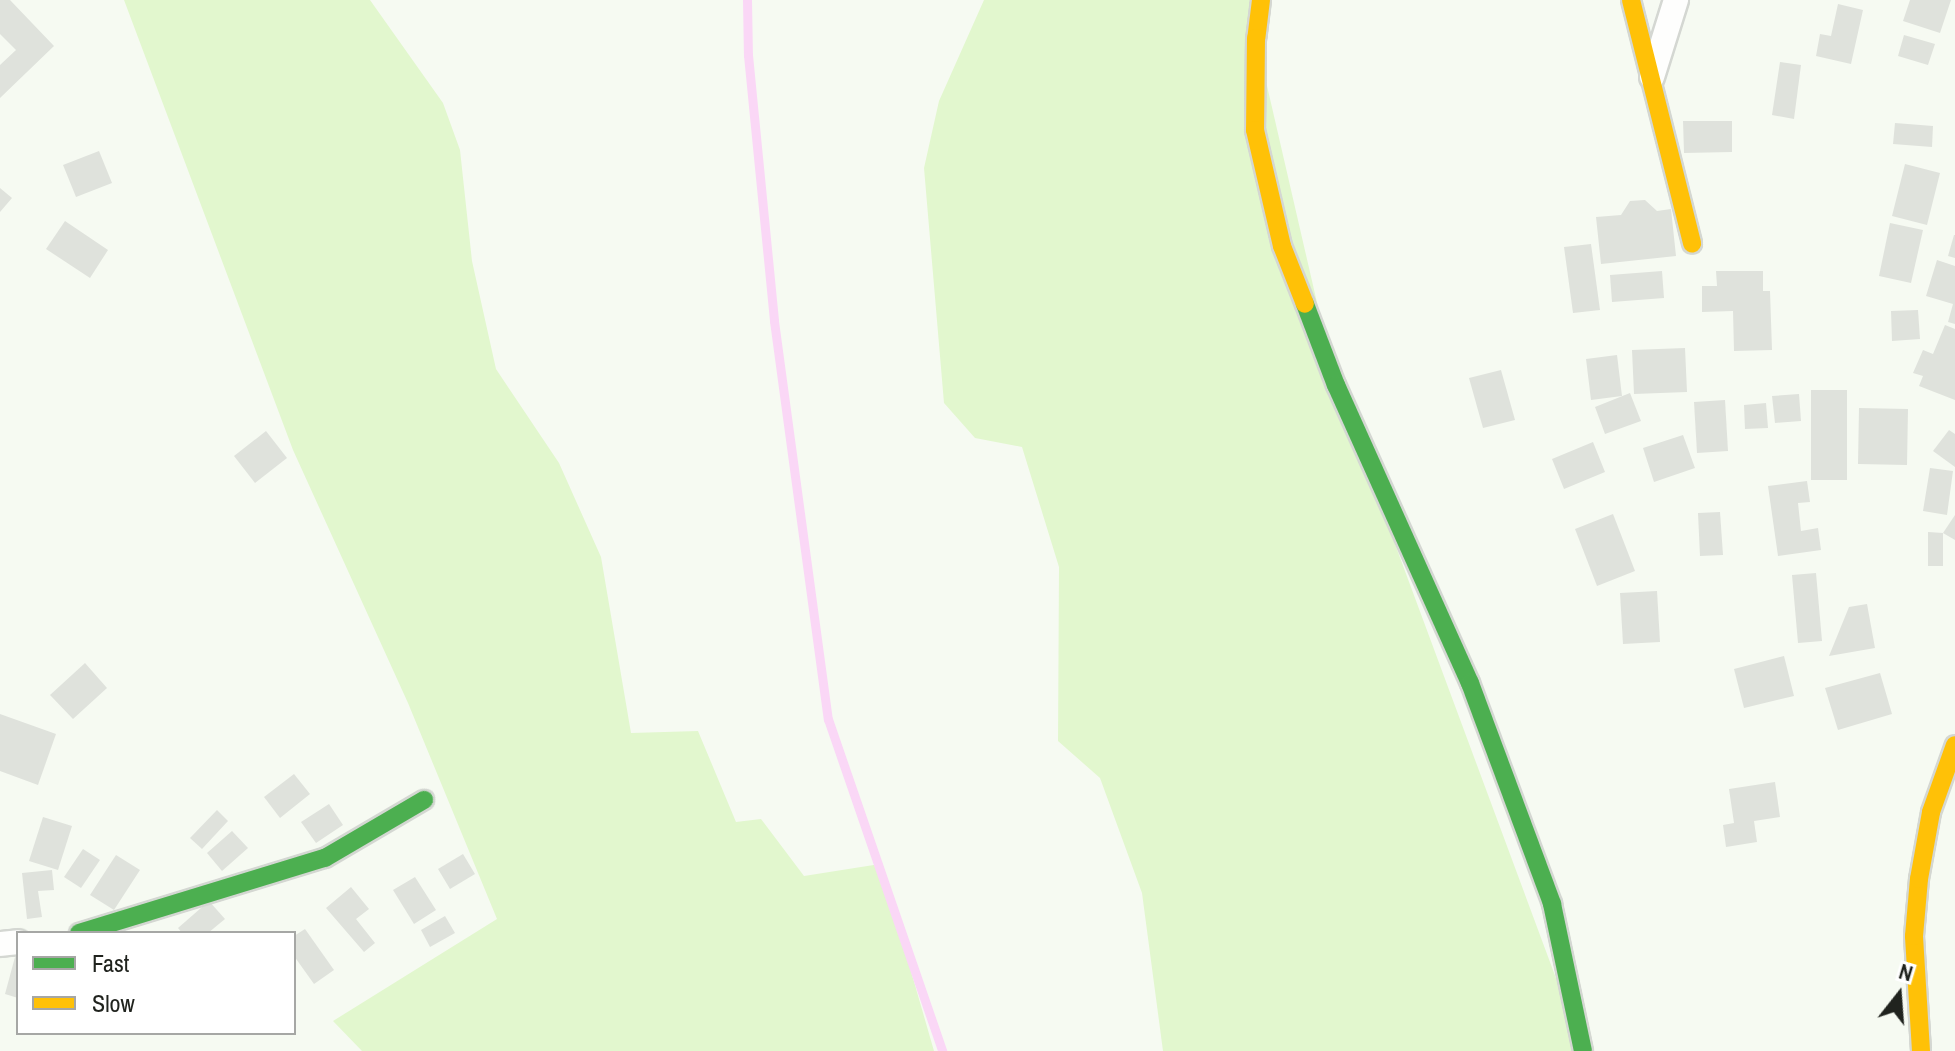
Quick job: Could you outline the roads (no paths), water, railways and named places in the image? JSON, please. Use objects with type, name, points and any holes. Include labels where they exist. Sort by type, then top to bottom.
[{"type":"main road","points":[[1261,0],[1256,38],[1255,130],[1282,246],[1336,385],[1470,683],[1552,904],[1583,1051]]},
{"type":"main road","points":[[1631,0],[1692,243]]},
{"type":"main road","points":[[1921,1051],[1914,936],[1918,893],[1931,812],[1955,745]]},
{"type":"main road","points":[[86,931],[325,858],[424,800]]},
{"type":"street","points":[[1652,77],[1676,0]]},
{"type":"waterway","points":[[747,0],[748,55],[774,321],[828,719],[942,1051]]}]
